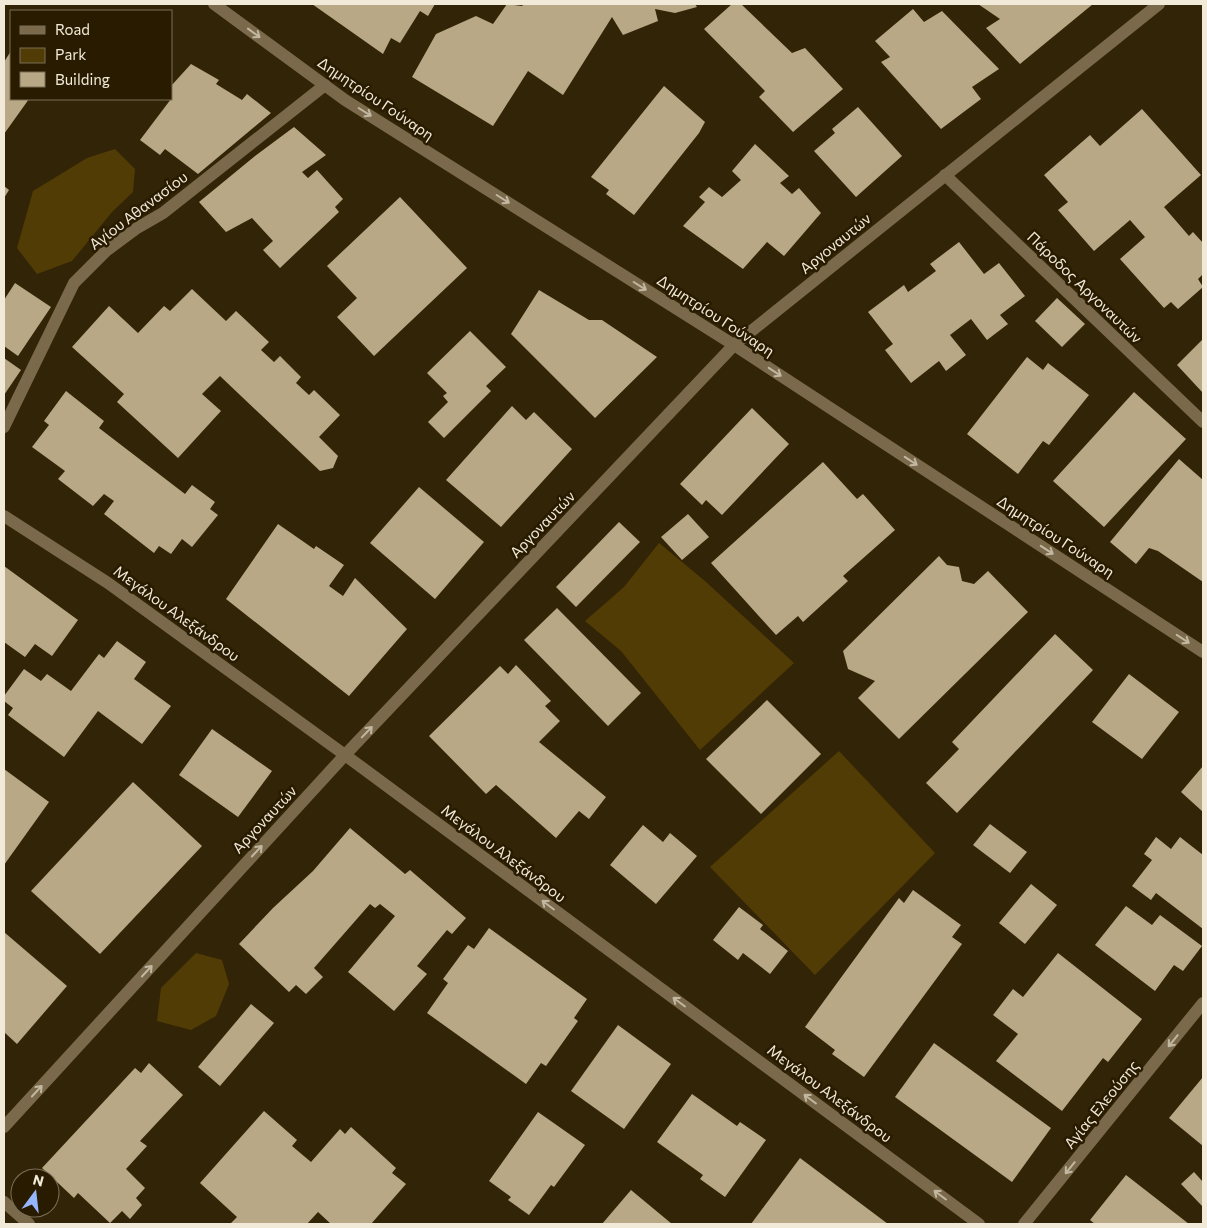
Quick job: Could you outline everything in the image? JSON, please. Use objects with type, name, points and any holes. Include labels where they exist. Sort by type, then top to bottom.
[{"type":"street","name":"Δημητρίου Γούναρη","points":[[214,4],[325,85],[734,345],[1203,652]]},
{"type":"street","name":"Αργοναυτών","points":[[4,1127],[345,755],[734,345],[1159,4]]},
{"type":"street","name":"Αγίου Αθανασίου","points":[[4,427],[74,283],[106,251],[137,228],[163,213],[325,85]]},
{"type":"street","name":"Πάροδος Αργοναυτών","points":[[945,175],[1203,422]]},
{"type":"street","name":"Μεγάλου Αλεξάνδρου","points":[[4,516],[108,583],[345,755],[979,1224]]},
{"type":"street","name":"Αγίας Ελεούσης","points":[[1024,1224],[1203,1003]]},
{"type":"street","points":[[4,1202],[29,1224]]},
{"type":"green space","points":[[115,149],[135,169],[133,192],[112,212],[72,261],[37,274],[17,248],[33,191],[87,158]]},
{"type":"green space","points":[[659,543],[705,581],[794,663],[700,750],[621,651],[585,621],[624,587]]},
{"type":"green space","points":[[839,751],[935,853],[815,975],[710,867]]},
{"type":"green space","points":[[196,953],[222,960],[229,984],[216,1016],[191,1030],[157,1021],[161,988]]},
{"type":"building","points":[[312,4],[435,4],[428,16],[420,11],[400,43],[391,38],[383,54]]},
{"type":"building","points":[[507,4],[522,6],[524,4],[695,4],[697,7],[675,13],[655,9],[658,21],[623,35],[612,17],[563,95],[528,71],[493,126],[412,77],[436,34],[476,16],[493,24]]},
{"type":"building","points":[[732,4],[741,4],[792,53],[805,48],[843,89],[793,132],[759,97],[765,91],[704,29]]},
{"type":"building","points":[[978,4],[1093,4],[1020,64],[986,28],[1000,19]]},
{"type":"building","points":[[913,9],[924,22],[942,11],[999,69],[972,87],[981,99],[941,129],[881,62],[890,57],[875,41]]},
{"type":"building","points":[[10,53],[10,100],[28,100],[4,134],[4,62]]},
{"type":"building","points":[[191,64],[219,80],[216,84],[242,100],[247,94],[271,113],[198,174],[165,149],[160,155],[140,140],[172,100],[172,85]]},
{"type":"building","points":[[664,86],[705,122],[699,133],[634,215],[606,194],[609,190],[591,177]]},
{"type":"building","points":[[858,107],[902,156],[856,197],[814,151],[835,133],[832,129]]},
{"type":"building","points":[[1142,109],[1201,175],[1164,207],[1189,236],[1193,232],[1203,243],[1203,274],[1198,279],[1203,287],[1178,309],[1171,302],[1164,308],[1120,259],[1145,237],[1130,220],[1094,251],[1058,210],[1068,202],[1044,175],[1090,135],[1100,146]]},
{"type":"building","points":[[294,127],[326,155],[302,172],[308,178],[317,170],[343,199],[335,207],[339,212],[280,268],[263,250],[273,241],[252,218],[226,232],[199,202]]},
{"type":"building","points":[[755,144],[789,176],[780,183],[792,194],[799,188],[821,213],[784,256],[767,242],[743,269],[683,226],[705,202],[699,197],[709,187],[722,197],[741,180],[732,171]]},
{"type":"building","points":[[4,186],[9,190],[4,198]]},
{"type":"building","points":[[400,197],[467,268],[374,356],[337,317],[357,298],[327,266]]},
{"type":"building","points":[[959,242],[984,274],[999,263],[1025,296],[1000,315],[1008,324],[987,340],[971,319],[950,335],[966,355],[946,371],[939,361],[911,383],[885,350],[893,344],[868,312],[904,285],[908,292],[936,271],[930,264]]},
{"type":"building","points":[[15,283],[51,307],[18,356],[4,346],[4,300]]},
{"type":"building","points":[[192,289],[226,321],[236,311],[269,342],[261,350],[274,362],[280,356],[301,377],[296,383],[309,395],[314,390],[340,415],[319,437],[338,456],[333,468],[320,471],[220,376],[202,394],[221,411],[178,458],[117,402],[124,394],[72,347],[109,306],[138,333],[164,306],[170,311]]},
{"type":"building","points":[[539,290],[589,320],[602,320],[657,357],[595,418],[511,334]]},
{"type":"building","points":[[1057,298],[1085,324],[1062,347],[1035,321]]},
{"type":"building","points":[[470,331],[506,367],[486,386],[491,391],[444,438],[428,422],[448,402],[443,396],[447,393],[427,373]]},
{"type":"building","points":[[1203,339],[1203,393],[1177,365]]},
{"type":"building","points":[[1027,357],[1043,370],[1048,363],[1089,395],[1049,445],[1043,441],[1018,474],[967,434]]},
{"type":"building","points":[[4,358],[21,370],[4,395]]},
{"type":"building","points":[[66,391],[104,421],[99,428],[185,494],[192,485],[215,502],[210,509],[218,515],[192,547],[182,539],[171,554],[159,546],[154,553],[104,514],[114,501],[104,494],[93,506],[58,479],[65,471],[32,447],[49,425],[44,421]]},
{"type":"building","points":[[1134,392],[1186,439],[1104,527],[1053,481]]},
{"type":"building","points":[[512,406],[526,420],[534,412],[572,449],[501,527],[446,480]]},
{"type":"building","points":[[752,408],[789,444],[722,515],[706,500],[702,505],[680,484]]},
{"type":"building","points":[[1179,459],[1203,480],[1203,582],[1158,551],[1149,548],[1136,564],[1110,542]]},
{"type":"building","points":[[823,462],[857,499],[863,494],[895,530],[843,576],[848,581],[803,622],[798,616],[776,635],[711,563]]},
{"type":"building","points":[[419,487],[484,542],[435,599],[370,543]]},
{"type":"building","points":[[688,514],[709,537],[682,560],[661,537]]},
{"type":"building","points":[[619,522],[640,542],[576,607],[556,587]]},
{"type":"building","points":[[278,524],[314,549],[316,546],[344,565],[329,586],[343,596],[355,578],[407,629],[349,696],[226,599]]},
{"type":"building","points":[[939,556],[947,565],[959,567],[962,581],[974,584],[988,571],[1028,612],[899,739],[858,698],[875,681],[848,669],[843,651]]},
{"type":"building","points":[[4,566],[78,620],[52,656],[35,644],[25,657],[4,642]]},
{"type":"building","points":[[557,608],[641,693],[608,726],[524,640]]},
{"type":"building","points":[[1055,634],[1093,670],[957,813],[926,783],[959,749],[952,742]]},
{"type":"building","points":[[117,641],[146,662],[134,679],[171,706],[142,744],[98,711],[64,757],[8,715],[13,708],[4,701],[4,696],[24,669],[41,681],[47,674],[71,691],[99,654],[104,658]]},
{"type":"building","points":[[516,665],[551,701],[545,706],[560,721],[539,742],[606,797],[589,819],[579,811],[556,838],[496,785],[486,794],[429,736],[500,666],[508,674]]},
{"type":"building","points":[[1129,674],[1179,712],[1142,759],[1092,722]]},
{"type":"building","points":[[767,700],[821,754],[761,814],[706,759]]},
{"type":"building","points":[[212,729],[272,771],[238,817],[179,775]]},
{"type":"building","points":[[1203,766],[1203,812],[1181,792]]},
{"type":"building","points":[[4,769],[49,802],[4,865]]},
{"type":"building","points":[[133,782],[202,846],[100,954],[31,891]]},
{"type":"building","points":[[990,824],[1027,852],[1010,873],[973,845]]},
{"type":"building","points":[[643,825],[663,842],[670,833],[697,856],[656,904],[610,865]]},
{"type":"building","points":[[350,828],[405,874],[410,870],[466,918],[452,934],[447,930],[417,966],[427,974],[394,1011],[348,972],[395,916],[380,904],[375,908],[370,904],[314,968],[323,977],[306,994],[296,985],[289,992],[239,944],[273,908],[313,871]]},
{"type":"building","points":[[1156,837],[1171,849],[1180,837],[1203,855],[1203,929],[1156,893],[1151,900],[1132,886],[1152,860],[1144,854]]},
{"type":"building","points":[[1031,884],[1057,905],[1025,944],[999,923]]},
{"type":"building","points":[[913,890],[961,925],[952,937],[962,944],[864,1077],[832,1054],[835,1050],[805,1027],[899,898],[904,903]]},
{"type":"building","points":[[1126,906],[1152,925],[1160,915],[1202,946],[1183,971],[1174,965],[1155,991],[1095,945]]},
{"type":"building","points":[[739,907],[763,925],[760,929],[788,951],[770,974],[743,953],[738,960],[713,940]]},
{"type":"building","points":[[489,928],[587,999],[574,1018],[578,1021],[546,1066],[541,1063],[526,1084],[427,1013],[448,983],[443,979],[468,945],[474,949]]},
{"type":"building","points":[[4,932],[67,986],[17,1044],[4,1032]]},
{"type":"building","points":[[1058,953],[1142,1019],[1108,1062],[1103,1058],[1062,1111],[996,1061],[1018,1034],[993,1015],[1013,989],[1023,997]]},
{"type":"building","points":[[251,1004],[274,1023],[220,1086],[198,1067]]},
{"type":"building","points":[[618,1025],[671,1064],[624,1129],[571,1091]]},
{"type":"building","points":[[934,1043],[1051,1128],[1012,1182],[895,1097]]},
{"type":"building","points":[[149,1063],[183,1095],[140,1141],[147,1146],[126,1169],[145,1188],[136,1198],[142,1205],[130,1219],[122,1211],[110,1223],[78,1193],[74,1198],[60,1185],[60,1168],[42,1168],[135,1068],[141,1073]]},
{"type":"building","points":[[1203,1077],[1203,1146],[1169,1118]]},
{"type":"building","points":[[692,1094],[737,1126],[740,1122],[766,1140],[725,1197],[700,1179],[703,1175],[657,1142]]},
{"type":"building","points":[[264,1111],[297,1140],[292,1146],[311,1162],[340,1129],[345,1134],[351,1127],[396,1168],[392,1173],[406,1184],[371,1224],[331,1224],[318,1212],[307,1224],[230,1224],[237,1217],[200,1183]]},
{"type":"building","points":[[538,1112],[585,1145],[554,1187],[551,1185],[529,1215],[508,1200],[511,1197],[489,1181]]},
{"type":"building","points":[[800,1158],[888,1224],[751,1224]]},
{"type":"building","points":[[1194,1172],[1203,1182],[1203,1207],[1181,1184]]},
{"type":"building","points":[[1126,1175],[1189,1224],[1095,1224],[1090,1220]]},
{"type":"building","points":[[631,1190],[672,1224],[602,1224]]}]
